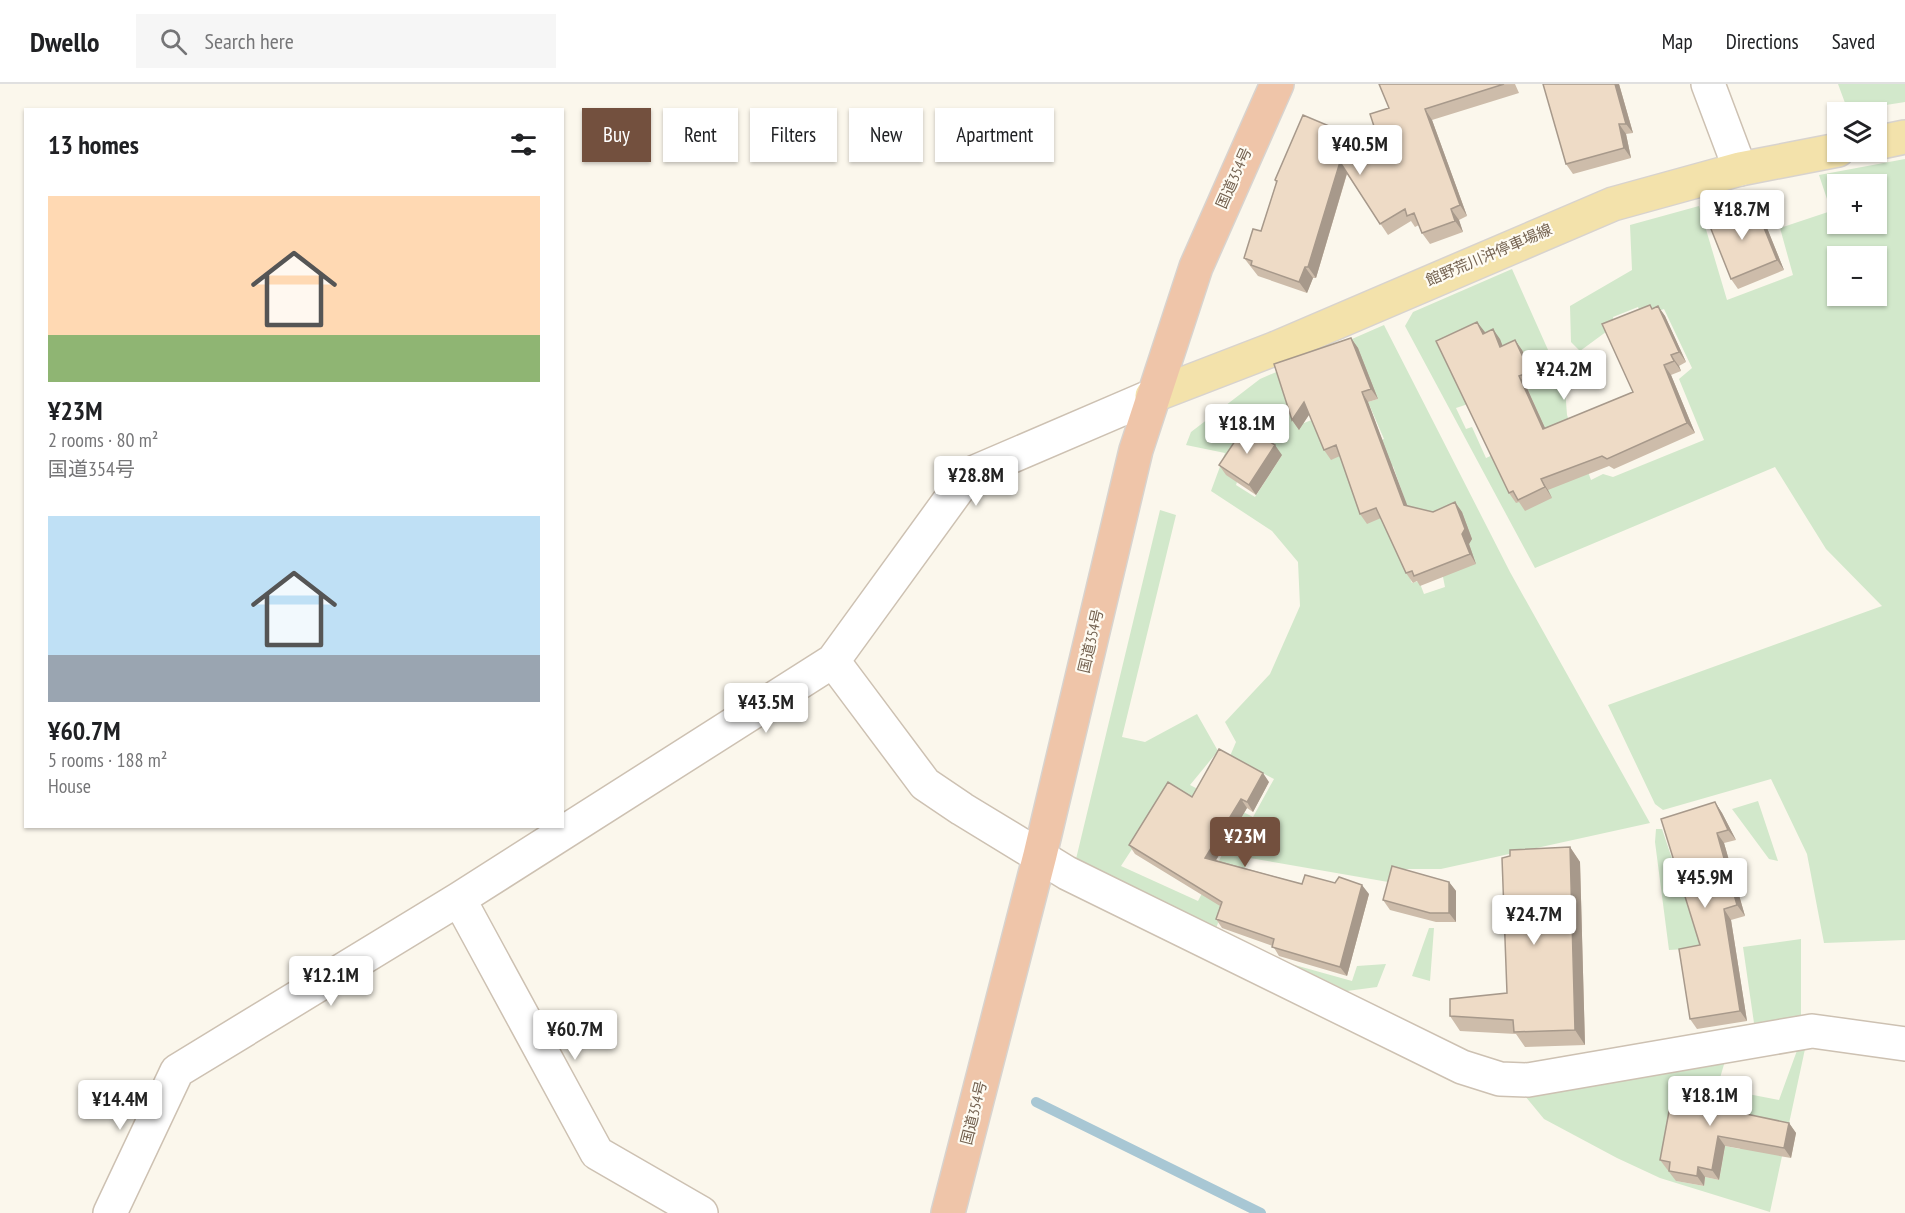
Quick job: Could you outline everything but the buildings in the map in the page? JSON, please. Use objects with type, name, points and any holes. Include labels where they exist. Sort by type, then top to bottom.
[{"type":"highway","name":"国道354号","points":[[948,1213],[1040,855],[1136,450],[1196,267],[1277,84]]},
{"type":"main road","points":[[1887,141],[1905,137]]},
{"type":"main road","name":"館野荒川沖停車場線","points":[[1152,396],[1274,349],[1571,220],[1613,204],[1740,169],[1827,152]]},
{"type":"street","points":[[1708,84],[1740,169]]},
{"type":"street","points":[[110,1213],[177,1071],[459,899],[833,661],[968,475],[1152,396]]},
{"type":"street","points":[[833,661],[925,784],[962,810],[1068,873],[1462,1067],[1500,1079],[1539,1078],[1812,1031],[1905,1044]]},
{"type":"street","points":[[459,899],[597,1153],[701,1213]]},
{"type":"green space","points":[[1838,84],[1905,84],[1905,102],[1887,105],[1887,102],[1845,102]]},
{"type":"green space","points":[[1905,159],[1905,940],[1824,943],[1807,854],[1771,779],[1663,810],[1655,804],[1608,705],[1882,606],[1826,549],[1775,467],[1535,568],[1405,326],[1413,312],[1512,269],[1565,388],[1567,415],[1591,480],[1603,474],[1613,477],[1704,440],[1679,379],[1692,368],[1664,309],[1642,316],[1638,307],[1613,317],[1614,326],[1580,351],[1571,342],[1570,306],[1632,270],[1630,225],[1699,206],[1727,300],[1793,275],[1780,228],[1827,212],[1827,234],[1887,234],[1887,174],[1827,174],[1827,199],[1819,175]],"holes":[[[1537,381],[1526,386],[1546,431],[1486,458],[1472,427],[1466,429],[1456,408]]]},
{"type":"green space","points":[[1384,325],[1510,572],[1650,823],[1441,869],[1401,869],[1394,883],[1250,858],[1222,912],[1215,931],[1076,859],[1160,510],[1176,515],[1122,737],[1145,742],[1197,714],[1218,751],[1190,785],[1253,817],[1274,779],[1230,756],[1236,742],[1225,722],[1270,674],[1300,606],[1298,562],[1272,531],[1211,491],[1225,453],[1186,445],[1191,432],[1260,379]],"holes":[[[1378,399],[1368,402],[1384,439],[1341,455],[1314,419],[1304,423],[1294,400]],[[1282,455],[1255,497],[1236,485],[1237,482]],[[1393,466],[1408,509],[1352,481]],[[1396,546],[1443,577],[1445,587],[1424,594],[1419,581],[1412,583]],[[1171,789],[1213,840],[1225,849],[1198,901],[1121,866]]]},
{"type":"green space","points":[[1758,801],[1778,861],[1769,859],[1732,809]]},
{"type":"green space","points":[[1656,829],[1662,829],[1702,948],[1669,950],[1655,842]]},
{"type":"green space","points":[[1429,928],[1434,928],[1430,981],[1412,976]]},
{"type":"green space","points":[[1801,939],[1801,1016],[1754,1023],[1743,947]]},
{"type":"green space","points":[[1291,964],[1352,981],[1357,966],[1386,964],[1377,987],[1347,991]]},
{"type":"green space","points":[[1799,1045],[1805,1049],[1770,1212],[1660,1178],[1617,1158],[1544,1119],[1520,1090],[1725,1061],[1717,1088],[1779,1100]],"holes":[[[1745,1123],[1740,1149],[1725,1146],[1719,1180],[1705,1177],[1704,1186],[1676,1181],[1677,1172],[1667,1170]]]},
{"type":"waterway","points":[[1036,1102],[1261,1213]]}]
